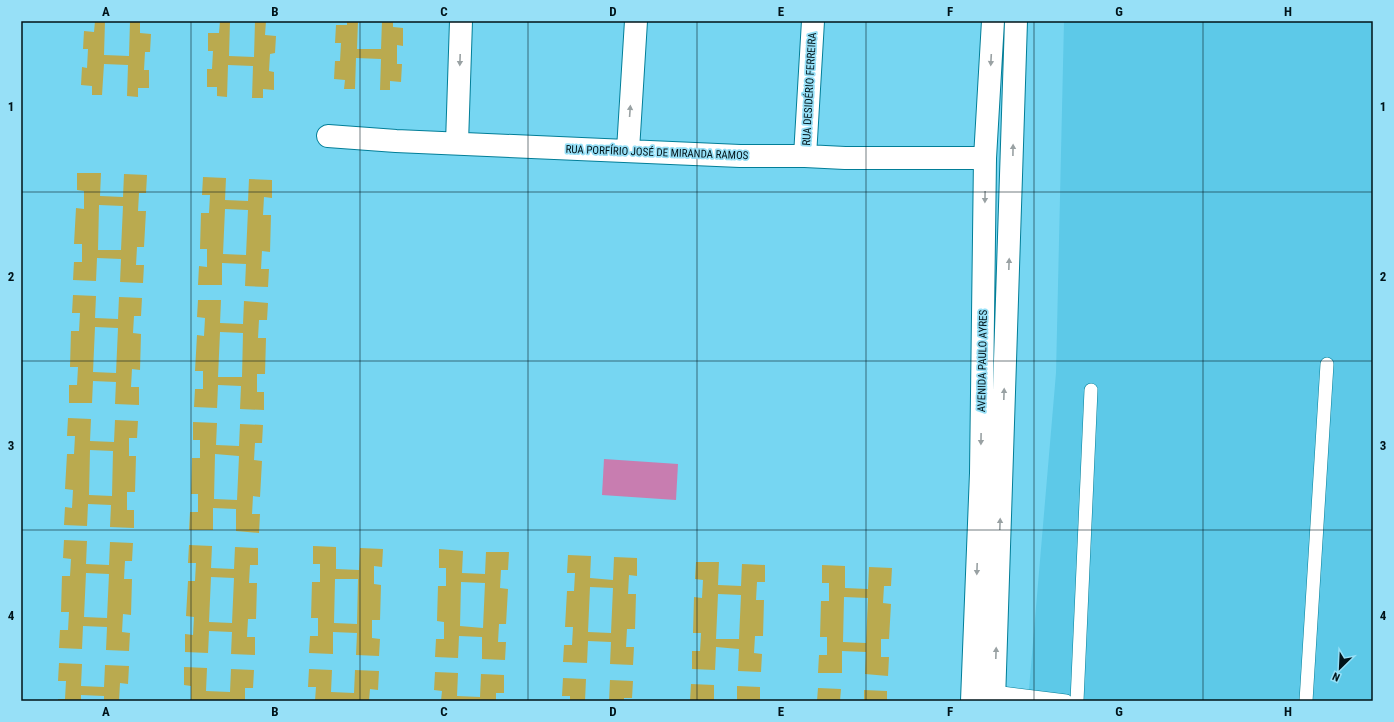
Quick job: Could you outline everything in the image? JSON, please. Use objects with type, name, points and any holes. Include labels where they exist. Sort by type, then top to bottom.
[{"type":"main road","points":[[457,143],[461,21]]},
{"type":"main road","points":[[628,150],[636,21]]},
{"type":"main road","name":"RUA DESIDÉRIO FERREIRA","points":[[805,156],[813,21]]},
{"type":"main road","name":"AVENIDA PAULO AYRES","points":[[973,697],[981,466],[985,158],[993,21]]},
{"type":"main road","name":"AVENIDA PAULO AYRES","points":[[994,697],[1011,217],[1016,21]]},
{"type":"main road","name":"RUA PORFÍRIO JOSÉ DE MIRANDA RAMOS","points":[[328,136],[396,141],[740,156],[985,158]]},
{"type":"main road","points":[[985,158],[992,159],[996,162],[1003,174],[1009,198],[1011,217]]},
{"type":"main road","points":[[973,697],[994,697]]},
{"type":"lane","points":[[1306,701],[1327,364]]},
{"type":"lane","points":[[1077,701],[1091,390]]},
{"type":"lane","points":[[994,697],[1066,701]]},
{"type":"shaded area","points":[[1064,21],[1373,21],[1373,701],[1028,701],[1056,373]]},
{"type":"shaded area","points":[[604,459],[678,464],[676,500],[602,495]]},
{"type":"building","points":[[95,21],[105,21],[104,55],[129,56],[130,21],[140,21],[140,33],[151,34],[150,52],[145,52],[144,70],[149,70],[149,88],[138,88],[138,97],[127,96],[128,65],[104,64],[102,95],[92,95],[92,86],[81,85],[82,67],[87,68],[88,49],[83,49],[84,31],[94,32]]},
{"type":"building","points":[[220,21],[230,21],[229,56],[254,57],[255,21],[266,21],[265,35],[276,36],[275,53],[270,54],[269,71],[274,72],[274,90],[263,89],[263,98],[252,98],[253,66],[228,65],[227,97],[217,96],[217,87],[207,87],[207,69],[212,69],[213,51],[208,51],[208,33],[219,33]]},
{"type":"building","points":[[347,21],[358,21],[357,49],[381,49],[382,21],[393,21],[393,27],[403,28],[403,46],[397,45],[397,64],[402,64],[401,82],[390,81],[390,90],[380,90],[381,59],[356,58],[355,89],[344,89],[345,80],[334,79],[335,61],[340,61],[341,43],[335,43],[336,25],[347,25]]},
{"type":"building","points":[[77,173],[101,173],[100,196],[123,197],[124,174],[147,175],[146,193],[139,193],[138,211],[146,211],[144,247],[137,247],[136,265],[144,265],[143,283],[120,282],[121,259],[97,258],[96,281],[73,280],[74,262],[82,262],[82,244],[74,244],[76,208],[84,209],[84,191],[77,190]],"holes":[[[99,205],[123,206],[121,250],[98,250]]]},
{"type":"building","points":[[203,177],[226,178],[225,200],[248,201],[249,179],[272,180],[272,198],[264,197],[263,215],[271,215],[270,252],[262,251],[261,269],[269,269],[268,287],[245,286],[246,264],[222,263],[222,285],[198,285],[199,266],[207,267],[207,249],[200,249],[201,213],[209,213],[210,195],[202,195]],"holes":[[[225,209],[248,210],[246,255],[223,254]]]},
{"type":"building","points":[[73,295],[96,296],[95,318],[118,319],[119,297],[142,298],[141,316],[134,316],[133,333],[141,334],[140,370],[132,369],[131,387],[139,387],[139,405],[115,404],[116,382],[93,381],[92,403],[69,403],[69,385],[77,385],[78,367],[70,367],[71,331],[79,331],[80,313],[72,313]],"holes":[[[95,327],[118,328],[116,373],[93,372]]]},
{"type":"building","points":[[198,300],[221,300],[220,323],[243,324],[244,301],[268,303],[267,320],[259,320],[258,338],[266,338],[265,374],[257,374],[257,392],[264,392],[264,410],[240,409],[241,386],[218,385],[217,408],[194,407],[195,389],[203,389],[203,371],[195,371],[197,335],[204,336],[205,318],[197,317]],"holes":[[[220,332],[243,333],[242,377],[218,377]]]},
{"type":"building","points":[[68,418],[91,419],[90,441],[114,442],[115,420],[138,421],[137,438],[129,438],[129,456],[136,456],[135,492],[127,492],[127,510],[134,510],[134,528],[110,527],[111,505],[88,504],[87,526],[64,525],[65,507],[72,508],[73,490],[65,489],[67,454],[74,454],[75,436],[67,436]],"holes":[[[90,450],[113,451],[112,496],[89,495]]]},
{"type":"building","points":[[193,422],[217,423],[216,445],[239,446],[240,424],[263,425],[262,443],[255,443],[254,460],[262,461],[260,497],[253,496],[252,514],[260,514],[259,533],[236,531],[236,509],[213,508],[213,530],[189,530],[190,512],[198,512],[198,494],[191,494],[192,458],[200,458],[200,440],[193,440]],"holes":[[[215,454],[239,456],[237,500],[214,499]]]},
{"type":"building","points":[[64,540],[87,541],[86,564],[109,565],[110,542],[133,543],[132,561],[125,561],[124,579],[132,579],[131,615],[123,614],[122,632],[130,633],[129,651],[106,650],[107,627],[83,626],[82,649],[59,648],[60,630],[68,630],[69,612],[61,612],[62,576],[70,576],[71,559],[63,558]],"holes":[[[86,573],[109,574],[107,618],[84,617]]]},
{"type":"building","points":[[189,545],[212,546],[211,568],[234,569],[235,547],[258,548],[258,565],[250,565],[249,583],[257,583],[256,619],[248,619],[247,637],[255,637],[255,655],[231,654],[232,632],[209,631],[208,653],[185,652],[185,634],[193,635],[194,617],[186,616],[188,581],[195,581],[196,563],[188,563]],"holes":[[[211,577],[234,578],[232,623],[209,622]]]},
{"type":"building","points":[[313,546],[336,547],[336,569],[359,570],[360,548],[383,549],[382,567],[374,566],[374,584],[381,585],[380,620],[372,620],[372,638],[380,639],[379,656],[356,655],[357,633],[333,632],[333,654],[309,653],[310,636],[318,636],[318,618],[311,618],[312,582],[320,582],[320,564],[313,564]],"holes":[[[335,579],[358,579],[357,624],[334,623]]]},
{"type":"building","points":[[439,549],[463,551],[462,573],[485,574],[486,552],[509,552],[508,570],[501,570],[500,588],[508,589],[506,624],[499,624],[498,642],[506,642],[505,660],[482,659],[482,637],[459,636],[458,658],[435,657],[436,639],[444,639],[444,622],[437,621],[438,586],[446,586],[446,568],[439,568]],"holes":[[[461,582],[485,583],[483,628],[460,626]]]},
{"type":"building","points":[[568,555],[591,556],[590,578],[613,580],[614,557],[637,558],[637,576],[629,575],[628,594],[636,594],[635,629],[627,629],[626,647],[634,647],[633,665],[610,664],[611,642],[588,641],[587,663],[563,662],[564,645],[572,645],[573,627],[565,627],[567,591],[574,591],[575,573],[567,573]],"holes":[[[590,587],[613,588],[611,633],[588,632]]]},
{"type":"building","points":[[696,562],[719,562],[718,585],[741,586],[742,564],[765,565],[765,582],[757,582],[756,600],[764,600],[763,636],[755,636],[754,653],[762,654],[761,672],[738,671],[739,649],[716,647],[715,670],[692,669],[692,651],[700,651],[701,633],[693,633],[694,597],[702,598],[703,580],[695,579]],"holes":[[[718,594],[741,595],[739,639],[716,639]]]},
{"type":"building","points":[[822,565],[845,566],[845,588],[868,589],[869,567],[892,568],[891,586],[884,586],[883,603],[891,604],[889,639],[881,639],[881,657],[889,657],[888,676],[865,674],[866,652],[842,651],[842,673],[818,673],[819,655],[827,655],[827,637],[820,637],[821,601],[829,601],[829,583],[822,583]],"holes":[[[844,597],[868,598],[866,643],[843,642]]]},
{"type":"building","points":[[59,663],[82,664],[81,686],[104,687],[105,665],[129,666],[128,684],[120,683],[119,701],[104,701],[104,696],[81,695],[81,701],[58,701],[58,699],[65,699],[66,681],[58,681]]},
{"type":"building","points":[[184,667],[207,668],[206,691],[230,692],[231,669],[254,670],[253,688],[245,688],[245,701],[191,701],[191,686],[184,685]]},
{"type":"building","points":[[309,669],[332,670],[331,692],[354,693],[355,670],[379,671],[378,690],[370,689],[369,701],[315,701],[316,687],[308,687]]},
{"type":"building","points":[[435,672],[458,673],[457,696],[480,697],[481,674],[504,675],[504,693],[496,693],[496,701],[441,701],[442,691],[434,690]]},
{"type":"building","points":[[563,678],[586,679],[585,701],[570,701],[570,696],[562,696]]},
{"type":"building","points":[[610,680],[633,681],[632,698],[624,698],[624,701],[609,701]]},
{"type":"building","points":[[691,684],[714,685],[714,701],[690,701]]},
{"type":"building","points":[[737,686],[760,687],[760,701],[737,701]]},
{"type":"building","points":[[818,688],[841,689],[840,701],[817,701]]},
{"type":"building","points":[[864,690],[887,691],[887,701],[864,701]]}]
